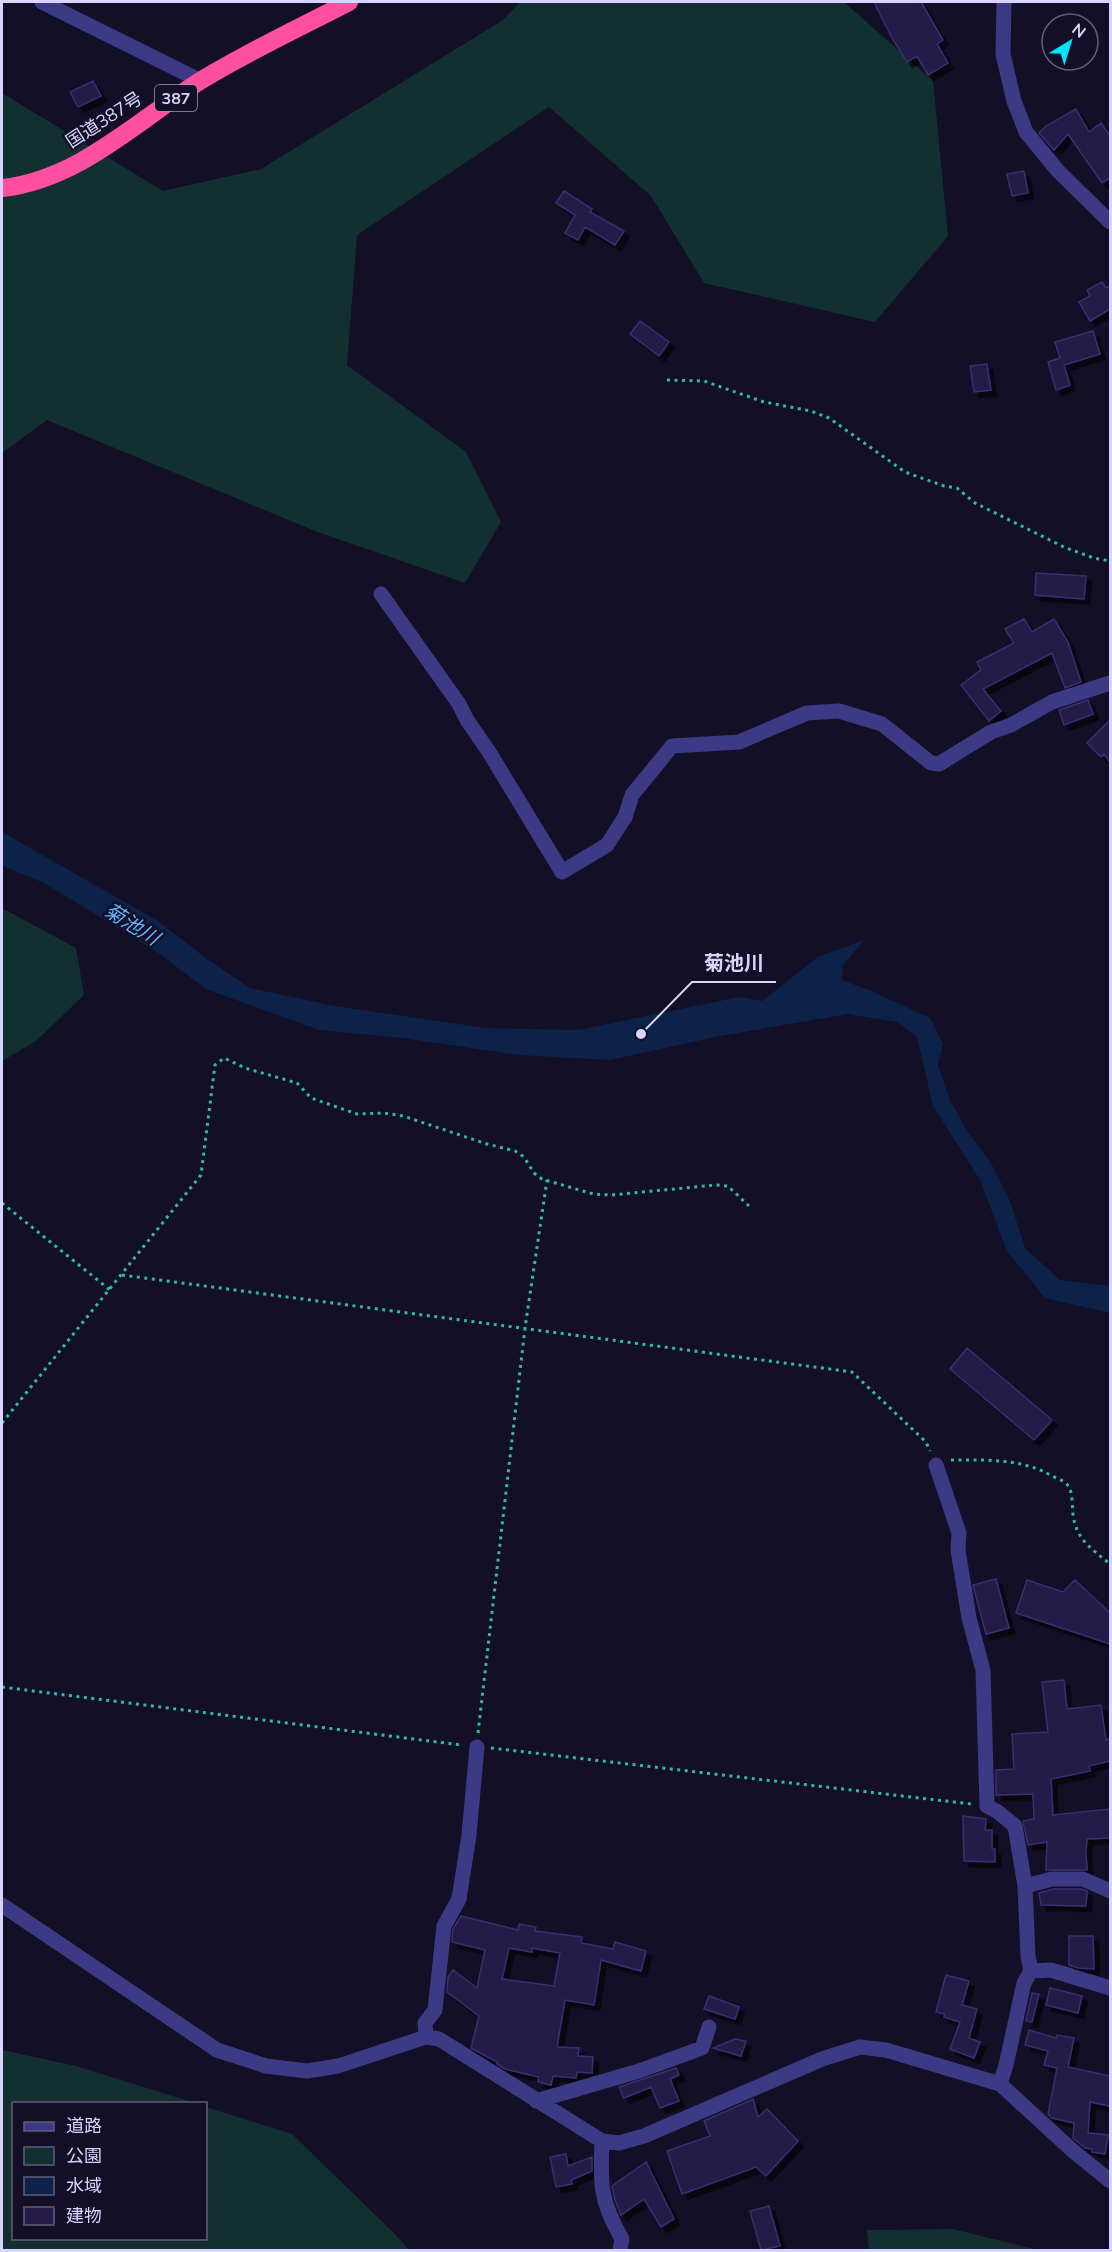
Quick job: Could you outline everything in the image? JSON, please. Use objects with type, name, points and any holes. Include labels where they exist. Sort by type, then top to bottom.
[{"type":"highway","name":"国道387号","points":[[2,188],[20,186],[64,171],[201,81],[349,2]]},
{"type":"street","points":[[42,2],[201,81]]},
{"type":"street","points":[[1004,2],[1003,54],[1014,100],[1026,132],[1058,171],[1110,222]]},
{"type":"street","points":[[381,594],[459,704],[562,872],[607,845],[625,817],[632,795],[672,746],[739,742],[807,713],[838,711],[882,724],[931,763],[939,764],[991,732],[1011,725],[1052,702],[1110,683]]},
{"type":"street","points":[[936,1465],[959,1533],[958,1550],[969,1618],[983,1670],[987,1806],[999,1812],[1015,1826],[1025,1886],[1028,1956],[1031,1971],[1024,1983],[1000,2084]]},
{"type":"street","points":[[426,2037],[425,2023],[435,2010],[444,1926],[459,1899],[469,1835],[477,1746]]},
{"type":"street","points":[[1025,1886],[1052,1879],[1083,1880],[1110,1891]]},
{"type":"street","points":[[2,1905],[217,2050],[266,2066],[307,2072],[338,2066],[426,2037],[439,2039],[602,2141],[619,2143],[644,2136],[822,2059],[860,2047],[886,2050],[1000,2084],[1073,2151],[1110,2181]]},
{"type":"street","points":[[1031,1971],[1052,1970],[1110,1988]]},
{"type":"street","points":[[536,2101],[639,2071],[702,2048],[709,2028]]},
{"type":"street","points":[[602,2141],[600,2180],[608,2216],[622,2239],[620,2250]]},
{"type":"path","points":[[667,380],[704,381],[764,402],[811,411],[829,418],[905,472],[944,486],[957,488],[975,503],[1066,548],[1110,561]]},
{"type":"path","points":[[2,1423],[201,1175],[215,1065],[224,1058],[245,1068],[297,1083],[311,1098],[357,1114],[384,1113],[403,1116],[515,1151],[524,1157],[534,1173],[547,1180],[593,1194],[611,1195],[716,1185],[728,1186],[749,1206]]},
{"type":"path","points":[[477,1746],[525,1328],[547,1180]]},
{"type":"path","points":[[2,1203],[110,1290]]},
{"type":"path","points":[[122,1275],[852,1372],[926,1442],[936,1465],[948,1460],[1020,1463],[1051,1474],[1068,1484],[1079,1537],[1110,1564]]},
{"type":"path","points":[[2,1687],[987,1806]]},
{"type":"green space","points":[[520,2],[844,2],[933,81],[948,236],[875,322],[704,283],[651,196],[549,107],[357,235],[347,365],[466,452],[501,522],[465,583],[315,531],[47,420],[2,453],[2,93],[163,191],[261,169],[503,20]]},
{"type":"green space","points":[[2,908],[76,948],[84,995],[36,1041],[2,1061]]},
{"type":"green space","points":[[2,2050],[76,2066],[192,2102],[12,2102],[12,2240],[207,2240],[207,2107],[292,2134],[409,2250],[2,2250]]},
{"type":"green space","points":[[953,2229],[1038,2250],[869,2250],[867,2230]]},
{"type":"water","points":[[2,832],[158,921],[203,956],[250,988],[334,1006],[486,1028],[578,1030],[739,997],[762,1001],[818,957],[864,940],[843,965],[842,980],[930,1018],[943,1044],[938,1065],[950,1100],[967,1131],[991,1163],[1010,1201],[1025,1248],[1060,1280],[1110,1286],[1110,1313],[1045,1298],[1007,1251],[980,1180],[933,1106],[917,1037],[897,1022],[848,1014],[720,1036],[610,1060],[519,1055],[402,1038],[319,1030],[206,989],[157,952],[44,883],[2,866]]},
{"type":"building","points":[[874,2],[921,2],[943,40],[937,44],[948,63],[928,75],[917,56],[907,62]]},
{"type":"building","points":[[93,81],[101,96],[78,107],[70,92]]},
{"type":"building","points":[[1076,109],[1089,132],[1101,123],[1110,136],[1110,178],[1102,183],[1068,134],[1054,150],[1039,133],[1046,126]]},
{"type":"building","points":[[1024,171],[1028,193],[1012,196],[1007,174]]},
{"type":"building","points":[[564,191],[592,209],[590,212],[624,231],[615,245],[585,227],[578,240],[565,233],[575,215],[556,203]]},
{"type":"building","points":[[1102,282],[1106,288],[1110,286],[1110,309],[1090,321],[1079,302],[1090,296],[1087,290]]},
{"type":"building","points":[[640,321],[669,342],[659,356],[630,334]]},
{"type":"building","points":[[1093,331],[1100,354],[1064,365],[1070,385],[1056,390],[1048,362],[1060,358],[1055,342]]},
{"type":"building","points":[[987,364],[991,390],[974,392],[970,366]]},
{"type":"building","points":[[1036,573],[1086,576],[1084,599],[1035,595]]},
{"type":"building","points":[[1024,619],[1032,632],[1054,619],[1068,642],[1081,682],[1065,688],[1052,653],[983,689],[1001,711],[989,721],[961,685],[981,670],[977,662],[1014,643],[1005,629]]},
{"type":"building","points":[[1088,700],[1093,714],[1064,725],[1059,710]]},
{"type":"building","points":[[1110,720],[1110,762],[1104,754],[1101,757],[1087,743]]},
{"type":"building","points":[[967,1348],[1052,1420],[1034,1440],[950,1369]]},
{"type":"building","points":[[996,1579],[1009,1628],[986,1634],[973,1585]]},
{"type":"building","points":[[1027,1580],[1063,1592],[1075,1580],[1110,1613],[1110,1644],[1016,1613]]},
{"type":"building","points":[[1064,1680],[1067,1709],[1101,1705],[1106,1740],[1110,1739],[1110,1761],[1089,1766],[1090,1771],[1051,1779],[1053,1815],[1110,1809],[1110,1838],[1087,1839],[1087,1870],[1046,1870],[1047,1842],[1028,1845],[1023,1821],[1034,1819],[1033,1794],[996,1795],[996,1770],[1014,1769],[1012,1734],[1048,1732],[1042,1682]]},
{"type":"building","points":[[963,1816],[986,1819],[985,1830],[992,1830],[995,1862],[964,1861]]},
{"type":"building","points":[[1053,1889],[1087,1891],[1086,1906],[1041,1905],[1039,1893]]},
{"type":"building","points":[[461,1916],[518,1930],[519,1924],[536,1927],[535,1931],[582,1937],[581,1943],[613,1949],[615,1942],[646,1951],[641,1971],[601,1960],[594,2005],[565,2000],[557,2047],[579,2048],[578,2056],[593,2057],[592,2073],[577,2072],[576,2078],[553,2076],[551,2085],[538,2082],[539,2077],[505,2069],[471,2048],[479,2016],[447,1992],[448,1977],[453,1970],[477,1988],[485,1950],[452,1942],[453,1929]],"holes":[[[509,1948],[532,1952],[532,1948],[560,1953],[554,1986],[502,1979]]]},
{"type":"building","points":[[1069,1936],[1093,1936],[1094,1969],[1069,1965]]},
{"type":"building","points":[[946,1975],[969,1981],[962,2005],[977,2009],[969,2038],[980,2042],[974,2058],[950,2049],[960,2022],[936,2012]]},
{"type":"building","points":[[1050,1988],[1082,1996],[1078,2013],[1046,2005]]},
{"type":"building","points":[[1032,1993],[1039,1994],[1032,2022],[1026,2021]]},
{"type":"building","points":[[709,1996],[739,2007],[735,2019],[704,2009]]},
{"type":"building","points":[[1029,2030],[1056,2038],[1057,2035],[1074,2038],[1068,2067],[1110,2076],[1110,2106],[1090,2102],[1088,2133],[1108,2135],[1105,2154],[1092,2152],[1092,2149],[1085,2148],[1073,2138],[1074,2123],[1052,2118],[1048,2114],[1057,2068],[1044,2065],[1048,2051],[1025,2045]]},
{"type":"building","points":[[735,2039],[746,2041],[741,2056],[713,2048]]},
{"type":"building","points":[[676,2068],[679,2075],[670,2079],[679,2101],[660,2108],[651,2087],[624,2098],[619,2087]]},
{"type":"building","points":[[753,2099],[758,2117],[767,2109],[798,2141],[766,2176],[756,2167],[682,2194],[667,2151],[710,2136],[704,2121]]},
{"type":"building","points":[[566,2154],[568,2166],[592,2157],[592,2171],[571,2180],[572,2184],[556,2187],[550,2157]]},
{"type":"building","points":[[646,2162],[674,2219],[661,2227],[644,2199],[621,2215],[615,2200],[612,2186]]},
{"type":"building","points":[[769,2206],[780,2246],[761,2250],[750,2211]]},
{"type":"place","name":"菊池川","points":[[641,1034]]}]
